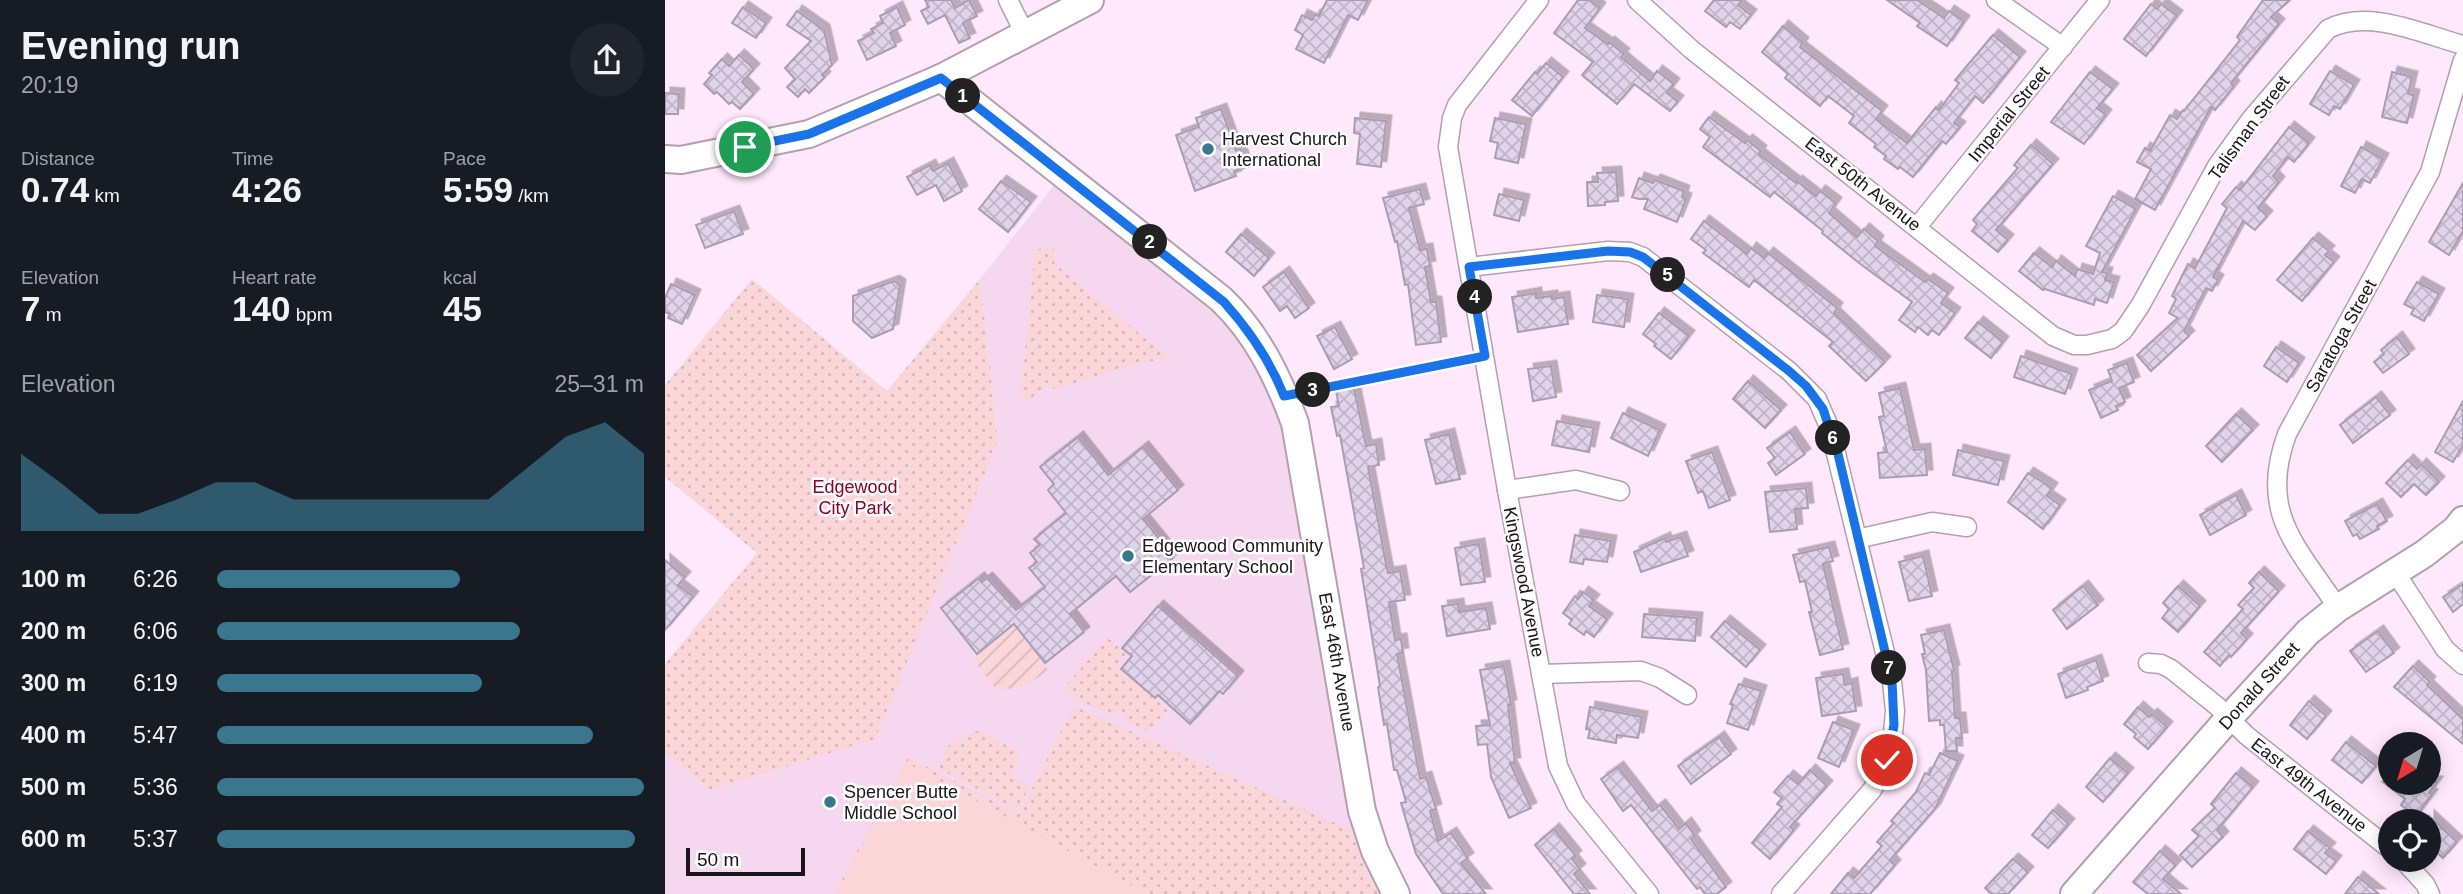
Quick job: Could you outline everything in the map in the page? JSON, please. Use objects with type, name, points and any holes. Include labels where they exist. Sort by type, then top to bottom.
[{"type":"street","points":[[1009,0],[1025,34]]},
{"type":"street","points":[[665,159],[681,160],[809,134],[941,78],[1090,0]]},
{"type":"street","name":"Kingswood Avenue","points":[[1539,0],[1464,95],[1452,118],[1448,147],[1554,754],[1568,792],[1649,894]]},
{"type":"street","name":"East 50th Avenue","points":[[1637,0],[1692,50],[2053,336],[2074,345],[2099,344]]},
{"type":"street","points":[[1996,0],[2063,47]]},
{"type":"street","name":"Imperial Street","points":[[1917,227],[2100,0]]},
{"type":"street","name":"Talisman Street","points":[[2099,344],[2123,331],[2131,320],[2217,166],[2251,119],[2328,29],[2353,20],[2369,21],[2463,45]]},
{"type":"street","name":"Saratoga Street","points":[[2338,608],[2287,531],[2280,514],[2276,493],[2281,452],[2287,434],[2430,172],[2463,60]]},
{"type":"street","name":"East 46th Avenue","points":[[941,78],[1224,302],[1264,353],[1295,423],[1362,811],[1375,851],[1396,894]]},
{"type":"street","points":[[1469,267],[1608,251],[1630,252],[1656,266],[1789,371],[1817,399],[1823,409],[1838,454],[1892,681],[1895,711],[1892,745],[1880,776],[1863,802],[1780,894]]},
{"type":"street","name":"Kingswood Avenue","points":[[1507,490],[1576,480],[1620,491]]},
{"type":"street","name":"Donald Street","points":[[2085,891],[2228,719],[2308,632],[2338,608],[2424,554],[2456,529],[2463,520]]},
{"type":"street","points":[[1857,539],[1932,522],[1967,527]]},
{"type":"street","points":[[2395,572],[2445,649],[2463,665]]},
{"type":"street","name":"East 49th Avenue","points":[[2148,663],[2166,666],[2217,706],[2246,735],[2378,840]]},
{"type":"street","name":"Kingswood Avenue","points":[[1541,674],[1641,671],[1660,678],[1687,695]]},
{"type":"street","points":[[2414,872],[2430,894]]},
{"type":"path","points":[[1284,396],[1485,356]]},
{"type":"shaded area","name":"Edgewood Community Elementary School","points":[[1055,184],[1202,296],[1238,336],[1260,371],[1282,422],[1352,825],[1381,894],[665,894],[665,753],[710,790],[998,441],[980,279]]},
{"type":"green space","points":[[1035,249],[1054,249],[1054,263],[1169,358],[1136,364],[1055,389],[1047,384],[1030,400],[1023,398],[1021,394]]},
{"type":"green space","name":"Edgewood City Park","points":[[752,279],[887,391],[980,279],[998,441],[875,739],[710,790],[665,753],[665,664],[757,553],[665,477],[665,385]]},
{"type":"green space","points":[[1015,626],[1048,670],[1024,685],[1010,689],[995,688],[972,658]]},
{"type":"green space","points":[[1108,638],[1126,654],[1116,666],[1168,710],[1148,732],[1125,721],[1126,716],[1118,711],[1114,717],[1061,691]]},
{"type":"green space","name":"Spencer Butte Middle School","points":[[1074,706],[1351,830],[1365,869],[1378,894],[834,894],[908,757],[1019,814]]},
{"type":"green space","points":[[979,730],[1020,753],[1009,775],[1030,786],[1017,810],[938,768],[949,745]]},
{"type":"green space","points":[[907,763],[1147,894],[836,894]]},
{"type":"building","points":[[925,0],[951,0],[955,8],[969,0],[977,16],[963,23],[970,38],[959,43],[945,15],[928,24],[921,11],[929,7]]},
{"type":"building","points":[[1327,0],[1368,0],[1358,20],[1348,15],[1324,63],[1296,49],[1303,35],[1295,30],[1302,15],[1312,20],[1315,15],[1319,16]]},
{"type":"building","points":[[1578,0],[1589,0],[1600,8],[1585,28],[1624,54],[1621,57],[1650,81],[1657,71],[1674,84],[1667,93],[1678,101],[1670,111],[1634,84],[1617,104],[1582,75],[1593,62],[1554,33]]},
{"type":"building","points":[[1714,0],[1742,0],[1738,5],[1751,15],[1740,29],[1730,22],[1726,27],[1705,11]]},
{"type":"building","points":[[1887,0],[1917,0],[1944,18],[1949,11],[1964,21],[1947,46],[1917,26],[1920,23]]},
{"type":"building","points":[[2263,0],[2290,0],[2271,17],[2279,24],[2231,83],[2234,86],[2215,110],[2211,107],[2155,210],[2135,199],[2151,169],[2137,162],[2145,148],[2150,151],[2170,115],[2177,119],[2184,111],[2240,40],[2237,37]]},
{"type":"building","points":[[2151,4],[2157,9],[2161,4],[2177,16],[2146,56],[2124,39]]},
{"type":"building","points":[[743,7],[766,23],[756,38],[732,23]]},
{"type":"building","points":[[897,7],[905,25],[890,33],[896,46],[867,60],[858,41],[874,33],[871,29],[883,23],[880,16]]},
{"type":"building","points":[[797,11],[824,30],[832,65],[822,75],[825,77],[809,93],[805,89],[798,97],[787,87],[795,79],[785,68],[811,41],[787,25]]},
{"type":"building","points":[[1783,26],[1803,43],[1800,47],[1882,111],[1876,119],[1907,143],[1936,107],[1939,110],[1959,83],[1955,80],[1993,35],[2020,57],[1983,103],[1975,96],[1954,123],[1960,127],[1946,144],[1942,141],[1913,177],[1884,159],[1886,156],[1874,147],[1876,144],[1849,123],[1854,116],[1828,96],[1820,106],[1785,78],[1788,74],[1762,52]]},
{"type":"building","points":[[739,55],[754,69],[742,82],[754,94],[740,109],[732,102],[729,104],[717,92],[714,94],[704,84],[712,75],[709,73],[722,59],[729,66]]},
{"type":"building","points":[[1546,63],[1563,77],[1532,116],[1512,100]]},
{"type":"building","points":[[2330,71],[2354,85],[2340,109],[2334,106],[2329,115],[2310,104]]},
{"type":"building","points":[[2090,72],[2113,89],[2097,108],[2106,115],[2084,144],[2051,122]]},
{"type":"building","points":[[2392,72],[2412,77],[2408,94],[2414,95],[2407,123],[2382,117]]},
{"type":"building","points":[[665,93],[679,94],[678,114],[665,114]]},
{"type":"building","name":"Harvest Church International","points":[[1221,109],[1236,150],[1240,149],[1246,167],[1234,171],[1236,176],[1195,191],[1176,135],[1199,127],[1196,118]]},
{"type":"building","points":[[1709,117],[1745,143],[1747,140],[1761,151],[1759,154],[1796,183],[1797,181],[1816,196],[1820,191],[1836,203],[1829,213],[1857,237],[1864,229],[1878,241],[1875,246],[1925,282],[1928,279],[1948,293],[1941,303],[1955,313],[1939,335],[1932,330],[1928,335],[1918,327],[1915,332],[1899,320],[1912,302],[1859,263],[1774,192],[1770,197],[1703,147],[1710,137],[1700,129]]},
{"type":"building","points":[[1355,118],[1386,121],[1381,167],[1357,164],[1360,134],[1354,133]]},
{"type":"building","points":[[1495,118],[1526,124],[1518,163],[1495,158],[1498,143],[1490,141]]},
{"type":"building","points":[[2289,127],[2309,143],[2294,162],[2288,157],[2273,176],[2279,182],[2258,208],[2267,216],[2255,230],[2243,221],[2213,277],[2218,280],[2212,291],[2206,288],[2184,331],[2189,336],[2151,371],[2137,355],[2178,318],[2169,313],[2176,299],[2172,296],[2188,264],[2195,268],[2227,208],[2222,204],[2236,187],[2240,190]]},
{"type":"building","points":[[2031,145],[2053,164],[1996,230],[2008,240],[1998,252],[1972,231],[1977,224],[1973,220],[2018,168],[2014,165]]},
{"type":"building","points":[[2361,147],[2383,159],[2370,183],[2362,179],[2355,193],[2341,186]]},
{"type":"building","points":[[948,163],[962,191],[944,201],[936,185],[917,195],[907,177],[930,165],[933,171]]},
{"type":"building","points":[[1616,172],[1618,201],[1588,206],[1587,182],[1598,182],[1597,173]]},
{"type":"building","points":[[1639,178],[1653,183],[1655,180],[1684,191],[1682,197],[1686,199],[1677,222],[1644,209],[1648,199],[1632,197]]},
{"type":"building","points":[[1001,181],[1031,202],[1008,232],[979,209]]},
{"type":"building","points":[[2463,183],[2463,231],[2449,255],[2429,242]]},
{"type":"building","points":[[1420,189],[1424,204],[1409,208],[1420,250],[1427,249],[1430,266],[1425,267],[1431,302],[1436,302],[1441,342],[1416,345],[1408,284],[1405,285],[1397,241],[1395,242],[1383,198]]},
{"type":"building","points":[[1499,194],[1524,200],[1519,221],[1494,215]]},
{"type":"building","points":[[2113,196],[2136,209],[2102,272],[2107,273],[2105,280],[2114,282],[2107,303],[2095,299],[2094,305],[2043,290],[2019,271],[2034,253],[2052,267],[2056,261],[2075,276],[2077,269],[2093,274],[2100,253],[2086,246]]},
{"type":"building","points":[[734,211],[743,234],[705,248],[696,225]]},
{"type":"building","points":[[1704,221],[1747,254],[1751,248],[1764,258],[1768,253],[1837,308],[1834,313],[1885,362],[1866,381],[1829,346],[1833,342],[1754,280],[1749,287],[1703,253],[1706,250],[1691,239]]},
{"type":"building","points":[[1241,234],[1269,258],[1254,276],[1226,252]]},
{"type":"building","points":[[2313,238],[2329,251],[2325,255],[2334,262],[2302,301],[2277,280]]},
{"type":"building","points":[[1284,272],[1309,308],[1295,318],[1287,306],[1280,311],[1263,287]]},
{"type":"building","points":[[894,281],[900,285],[893,329],[872,338],[853,321],[853,296]]},
{"type":"building","points":[[2417,282],[2439,294],[2424,321],[2411,314],[2414,309],[2404,304]]},
{"type":"building","points":[[671,284],[695,295],[682,324],[668,318],[670,314],[665,312],[665,298]]},
{"type":"building","points":[[1536,293],[1536,298],[1564,297],[1568,324],[1518,332],[1512,297]]},
{"type":"building","points":[[1597,295],[1628,299],[1624,327],[1593,322]]},
{"type":"building","points":[[1659,313],[1689,336],[1671,359],[1643,334]]},
{"type":"building","points":[[1978,322],[2003,342],[1991,358],[1965,338]]},
{"type":"building","points":[[1335,327],[1352,359],[1334,369],[1317,336]]},
{"type":"building","points":[[2397,337],[2409,354],[2383,373],[2374,362],[2384,354],[2381,350]]},
{"type":"building","points":[[2276,347],[2299,363],[2287,382],[2264,366]]},
{"type":"building","points":[[2021,356],[2072,374],[2065,394],[2014,377]]},
{"type":"building","points":[[2127,363],[2134,382],[2119,388],[2125,402],[2116,406],[2118,410],[2101,418],[2089,390],[2112,381],[2108,370]]},
{"type":"building","points":[[1551,366],[1556,397],[1533,401],[1528,369]]},
{"type":"building","points":[[1748,381],[1781,410],[1765,428],[1733,399]]},
{"type":"building","points":[[1354,388],[1366,446],[1376,444],[1379,465],[1368,467],[1388,573],[1400,571],[1405,600],[1389,602],[1395,640],[1401,639],[1403,653],[1397,654],[1420,779],[1426,777],[1436,809],[1430,811],[1438,841],[1451,833],[1468,858],[1461,863],[1486,894],[1443,894],[1416,854],[1401,803],[1406,802],[1397,770],[1394,770],[1387,724],[1384,725],[1361,569],[1364,568],[1340,435],[1337,436],[1331,407],[1339,406],[1336,391]]},
{"type":"building","points":[[1900,388],[1914,450],[1925,449],[1927,475],[1880,478],[1878,453],[1887,452],[1879,417],[1884,416],[1879,393]]},
{"type":"building","points":[[2376,397],[2390,415],[2353,443],[2340,425]]},
{"type":"building","points":[[2463,401],[2463,445],[2453,462],[2435,452]]},
{"type":"building","points":[[1623,413],[1660,430],[1648,456],[1611,438]]},
{"type":"building","points":[[2236,414],[2253,430],[2222,462],[2206,446]]},
{"type":"building","points":[[1557,421],[1594,428],[1589,452],[1552,445]]},
{"type":"building","points":[[1790,432],[1805,454],[1776,475],[1768,463],[1775,458],[1767,448]]},
{"type":"building","points":[[1449,434],[1460,479],[1436,484],[1425,440]]},
{"type":"building","points":[[1078,437],[1108,475],[1143,447],[1178,490],[1143,519],[1174,557],[1130,592],[1116,576],[1070,614],[1084,632],[1045,663],[1014,624],[977,654],[941,608],[979,578],[982,582],[987,578],[1016,610],[1045,587],[1029,568],[1037,562],[1030,553],[1040,545],[1034,539],[1066,513],[1048,490],[1054,484],[1040,467]]},
{"type":"building","points":[[1958,450],[2004,461],[1998,485],[1953,475]]},
{"type":"building","points":[[1712,452],[1730,500],[1709,508],[1703,491],[1698,493],[1686,461]]},
{"type":"building","points":[[2408,460],[2417,469],[2421,464],[2439,482],[2426,495],[2414,484],[2401,497],[2386,483]]},
{"type":"building","points":[[2028,473],[2052,488],[2047,496],[2060,505],[2043,529],[2008,502]]},
{"type":"building","points":[[1806,488],[1808,508],[1795,509],[1797,529],[1770,532],[1765,492]]},
{"type":"building","points":[[2236,495],[2246,515],[2210,535],[2200,515]]},
{"type":"building","points":[[2377,504],[2387,521],[2377,526],[2379,529],[2360,539],[2357,534],[2353,536],[2345,521]]},
{"type":"building","points":[[1575,535],[1611,541],[1607,562],[1584,559],[1583,564],[1570,562]]},
{"type":"building","points":[[1681,537],[1688,556],[1641,572],[1634,552],[1665,538],[1666,542]]},
{"type":"building","points":[[1479,544],[1485,582],[1461,585],[1455,548]]},
{"type":"building","points":[[1829,547],[1833,561],[1823,564],[1843,649],[1820,655],[1809,612],[1812,612],[1805,581],[1800,582],[1793,555]]},
{"type":"building","points":[[1923,556],[1932,596],[1909,601],[1899,562]]},
{"type":"building","points":[[665,560],[685,577],[678,585],[693,597],[665,630]]},
{"type":"building","points":[[2259,572],[2279,591],[2241,633],[2247,639],[2220,666],[2204,652],[2243,609],[2238,605],[2254,588],[2249,583]]},
{"type":"building","points":[[2463,584],[2463,604],[2453,612],[2443,597]]},
{"type":"building","points":[[2083,586],[2098,605],[2067,629],[2053,610]]},
{"type":"building","points":[[2178,586],[2200,606],[2178,632],[2162,618],[2169,609],[2163,603]]},
{"type":"building","points":[[1583,592],[1594,600],[1589,606],[1607,619],[1594,637],[1586,631],[1584,635],[1569,624],[1572,620],[1563,613],[1575,596],[1578,599]]},
{"type":"building","points":[[1458,604],[1459,612],[1486,608],[1490,629],[1447,636],[1442,606]]},
{"type":"building","points":[[1158,606],[1238,676],[1223,694],[1219,691],[1190,724],[1158,695],[1155,698],[1121,669],[1132,656],[1122,648]]},
{"type":"building","points":[[1644,614],[1697,618],[1695,641],[1642,637]]},
{"type":"building","points":[[1725,621],[1760,650],[1746,667],[1711,637]]},
{"type":"building","points":[[1944,630],[1954,670],[1955,718],[1960,718],[1962,738],[1956,738],[1957,751],[1946,751],[1944,725],[1940,725],[1940,720],[1929,721],[1926,670],[1922,654],[1925,654],[1921,635]]},
{"type":"building","points":[[2378,631],[2394,653],[2366,672],[2350,651]]},
{"type":"building","points":[[2096,660],[2103,681],[2066,698],[2058,674]]},
{"type":"building","points":[[1504,666],[1511,705],[1508,705],[1515,763],[1510,763],[1531,808],[1509,818],[1491,777],[1487,744],[1478,745],[1476,726],[1490,725],[1480,670]]},
{"type":"building","points":[[2413,666],[2430,682],[2427,685],[2463,719],[2463,744],[2394,687]]},
{"type":"building","points":[[1843,674],[1845,685],[1852,683],[1856,711],[1822,716],[1816,678]]},
{"type":"building","points":[[1739,684],[1761,691],[1748,730],[1727,723],[1733,705],[1730,704]]},
{"type":"building","points":[[2309,701],[2326,716],[2307,739],[2290,725]]},
{"type":"building","points":[[1590,707],[1642,717],[1638,738],[1617,735],[1616,743],[1588,738],[1590,730],[1586,729]]},
{"type":"building","points":[[2138,707],[2149,717],[2152,714],[2167,727],[2148,749],[2124,724]]},
{"type":"building","points":[[1833,722],[1854,730],[1839,767],[1818,758]]},
{"type":"building","points":[[1719,737],[1731,754],[1691,784],[1678,766]]},
{"type":"building","points":[[2346,742],[2376,766],[2362,783],[2332,760]]},
{"type":"building","points":[[1940,753],[1958,761],[1935,809],[1890,860],[1895,865],[1870,894],[1831,894],[1848,873],[1854,878],[1882,846],[1877,842],[1916,792],[1925,773],[1929,775]]},
{"type":"building","points":[[2110,758],[2128,773],[2103,802],[2086,787]]},
{"type":"building","points":[[1618,767],[1652,811],[1660,805],[1679,829],[1686,823],[1695,836],[1691,839],[1726,887],[1717,894],[1705,894],[1700,887],[1697,889],[1631,805],[1623,811],[1601,779]]},
{"type":"building","points":[[1810,770],[1827,786],[1790,827],[1794,830],[1770,859],[1752,843],[1782,807],[1777,804],[1782,798],[1774,792],[1788,776],[1798,784]]},
{"type":"building","points":[[2236,773],[2253,787],[2217,830],[2223,837],[2192,867],[2180,855],[2199,836],[2192,830],[2215,808],[2211,804]]},
{"type":"building","points":[[2400,795],[2432,795],[2421,809],[2406,809],[2401,805],[2405,799]]},
{"type":"building","points":[[2053,810],[2069,824],[2048,848],[2032,835]]},
{"type":"building","points":[[2441,827],[2457,842],[2443,858],[2441,856]]},
{"type":"building","points":[[1554,829],[1576,856],[1572,859],[1580,869],[1574,874],[1590,894],[1574,894],[1535,845]]},
{"type":"building","points":[[2308,831],[2330,848],[2325,853],[2336,861],[2326,874],[2294,849]]},
{"type":"building","points":[[2160,851],[2176,865],[2163,879],[2181,894],[2148,894],[2133,882]]},
{"type":"building","points":[[2013,859],[2028,872],[2008,894],[1991,894],[1985,888]]},
{"type":"building","points":[[2358,877],[2379,894],[2345,894]]},
{"type":"place","name":"Harvest Church International","points":[[1208,149]]},
{"type":"place","name":"Edgewood Community Elementary School","points":[[1128,556]]},
{"type":"place","name":"Spencer Butte Middle School","points":[[830,802]]},
{"type":"route","points":[[745,147],[809,134],[941,78],[1195,276],[1224,302],[1264,353],[1284,396],[1485,356],[1469,267],[1608,251],[1630,252],[1643,257],[1789,371],[1806,386],[1823,409],[1838,454],[1892,681],[1895,711],[1892,745],[1887,760]]}]
